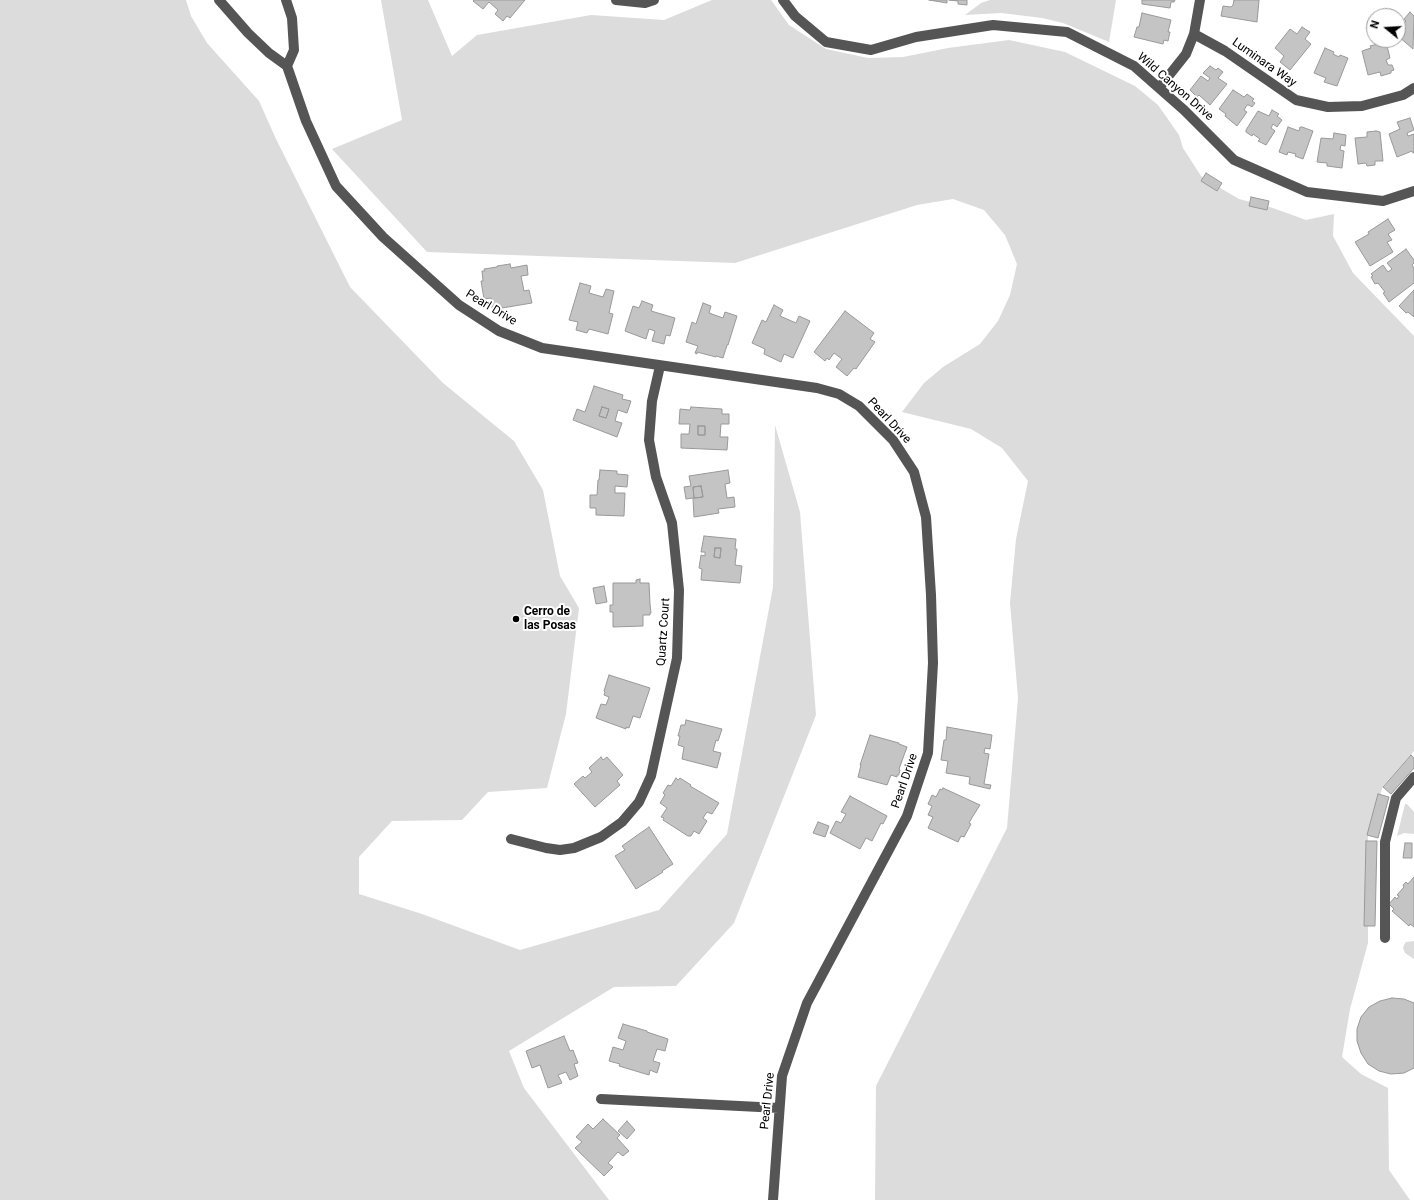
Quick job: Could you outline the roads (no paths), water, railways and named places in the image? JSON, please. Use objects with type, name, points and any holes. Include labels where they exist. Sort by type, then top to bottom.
[{"type":"street","points":[[219,0],[248,33],[269,53],[288,66],[294,50],[292,18],[286,0]]},
{"type":"street","points":[[616,0],[646,3],[654,0]]},
{"type":"street","name":"Wild Canyon Drive","points":[[783,0],[795,16],[826,42],[871,50],[916,37],[993,25],[1067,32],[1134,66],[1184,110],[1234,160],[1307,192],[1383,201],[1413,194]]},
{"type":"street","points":[[1159,88],[1186,54],[1194,34],[1200,0]]},
{"type":"street","name":"Luminara Way","points":[[1194,34],[1225,51],[1296,100],[1328,107],[1362,106],[1403,95],[1414,88]]},
{"type":"street","name":"Pearl Drive","points":[[288,66],[306,121],[336,186],[383,237],[459,305],[499,331],[542,348],[809,386],[839,394],[859,406],[893,440],[914,472],[926,517],[931,595],[933,663],[928,753],[907,816],[807,1002],[782,1076],[773,1200]]},
{"type":"street","name":"Quartz Court","points":[[511,839],[560,850],[574,848],[601,837],[622,822],[639,802],[651,776],[678,658],[680,590],[672,523],[656,478],[649,440],[652,401],[660,366]]},
{"type":"street","points":[[1385,938],[1385,842],[1396,798],[1414,777]]},
{"type":"street","points":[[601,1099],[779,1108]]},
{"type":"place","name":"Cerro de las Posas","points":[[516,619]]}]
